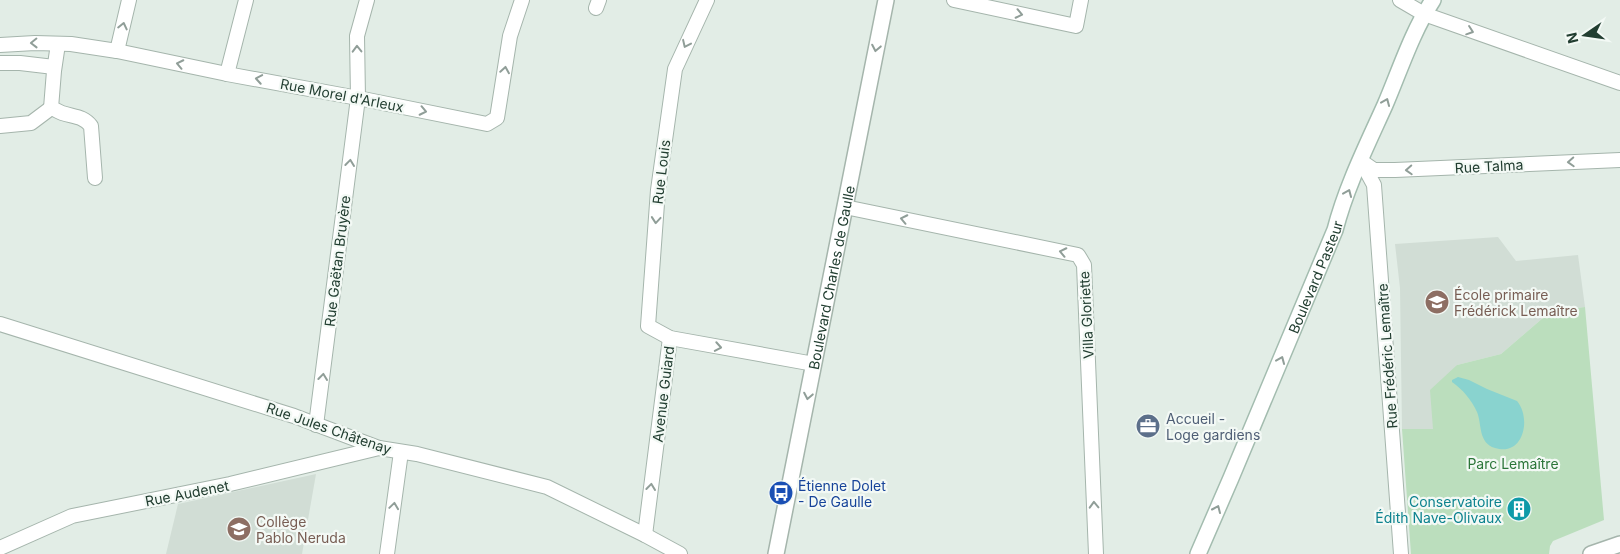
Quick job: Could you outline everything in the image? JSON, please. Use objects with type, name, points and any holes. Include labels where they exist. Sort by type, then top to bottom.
[{"type":"main road","name":"Boulevard Charles de Gaulle","points":[[776,554],[886,0]]},
{"type":"main road","name":"Boulevard Pasteur","points":[[1198,554],[1335,230],[1340,211],[1361,161],[1424,14],[1433,0]]},
{"type":"main road","points":[[1591,554],[1620,544]]},
{"type":"street","points":[[117,51],[129,0]]},
{"type":"street","points":[[227,74],[246,0]]},
{"type":"street","name":"Rue Gaëtan Bruyère","points":[[316,425],[358,98],[357,36],[367,0]]},
{"type":"street","name":"Rue Morel d'Arleux","points":[[0,45],[34,42],[117,51],[487,124],[497,118],[510,36],[522,0]]},
{"type":"street","name":"Rue Louis","points":[[670,338],[648,326],[658,190],[675,69],[707,0]]},
{"type":"street","points":[[954,0],[1076,26],[1081,0]]},
{"type":"street","points":[[1400,0],[1424,14],[1620,84]]},
{"type":"street","points":[[0,126],[31,123],[51,108],[58,44]]},
{"type":"street","points":[[0,63],[20,63],[54,68]]},
{"type":"street","points":[[51,108],[62,113],[77,116],[87,121],[91,126],[95,178]]},
{"type":"street","name":"Rue Talma","points":[[1361,161],[1374,170],[1395,170],[1620,160]]},
{"type":"street","name":"Rue Frédéric Lemaître","points":[[1361,161],[1374,185],[1401,554]]},
{"type":"street","name":"Villa Gloriette","points":[[845,207],[1078,255],[1084,265],[1096,554]]},
{"type":"street","name":"Rue Jules Châtenay","points":[[0,324],[294,416],[379,448],[417,454],[547,488],[680,554]]},
{"type":"street","name":"Avenue Guiard","points":[[645,535],[670,338],[814,364]]},
{"type":"street","name":"Rue Audenet","points":[[0,548],[72,516],[230,484],[379,448]]},
{"type":"street","points":[[387,554],[401,452]]},
{"type":"shaded area","points":[[1498,237],[1516,261],[1578,255],[1585,307],[1551,311],[1501,354],[1457,365],[1433,424],[1433,429],[1402,429],[1400,288],[1395,244]]},
{"type":"shaded area","name":"Collège Pablo Neruda","points":[[316,474],[302,554],[166,554],[178,504]]},
{"type":"green space","name":"Parc Lemaître","points":[[1585,307],[1604,520],[1553,541],[1549,554],[1411,554],[1402,429],[1433,429],[1430,390],[1457,365],[1501,354],[1551,311]]},
{"type":"water","points":[[1458,377],[1517,401],[1524,417],[1522,435],[1518,442],[1512,447],[1505,449],[1495,448],[1486,442],[1483,438],[1475,407],[1460,388],[1452,382],[1452,380]]},
{"type":"place","name":"École primaire Frédérick Lemaître","points":[[1437,302]]},
{"type":"place","name":"Accueil - Loge gardiens","points":[[1148,426]]},
{"type":"place","name":"Étienne Dolet - De Gaulle","points":[[781,493]]},
{"type":"place","name":"Conservatoire Édith Nave-Olivaux","points":[[1519,509]]},
{"type":"place","name":"Collège Pablo Neruda","points":[[239,529]]}]
